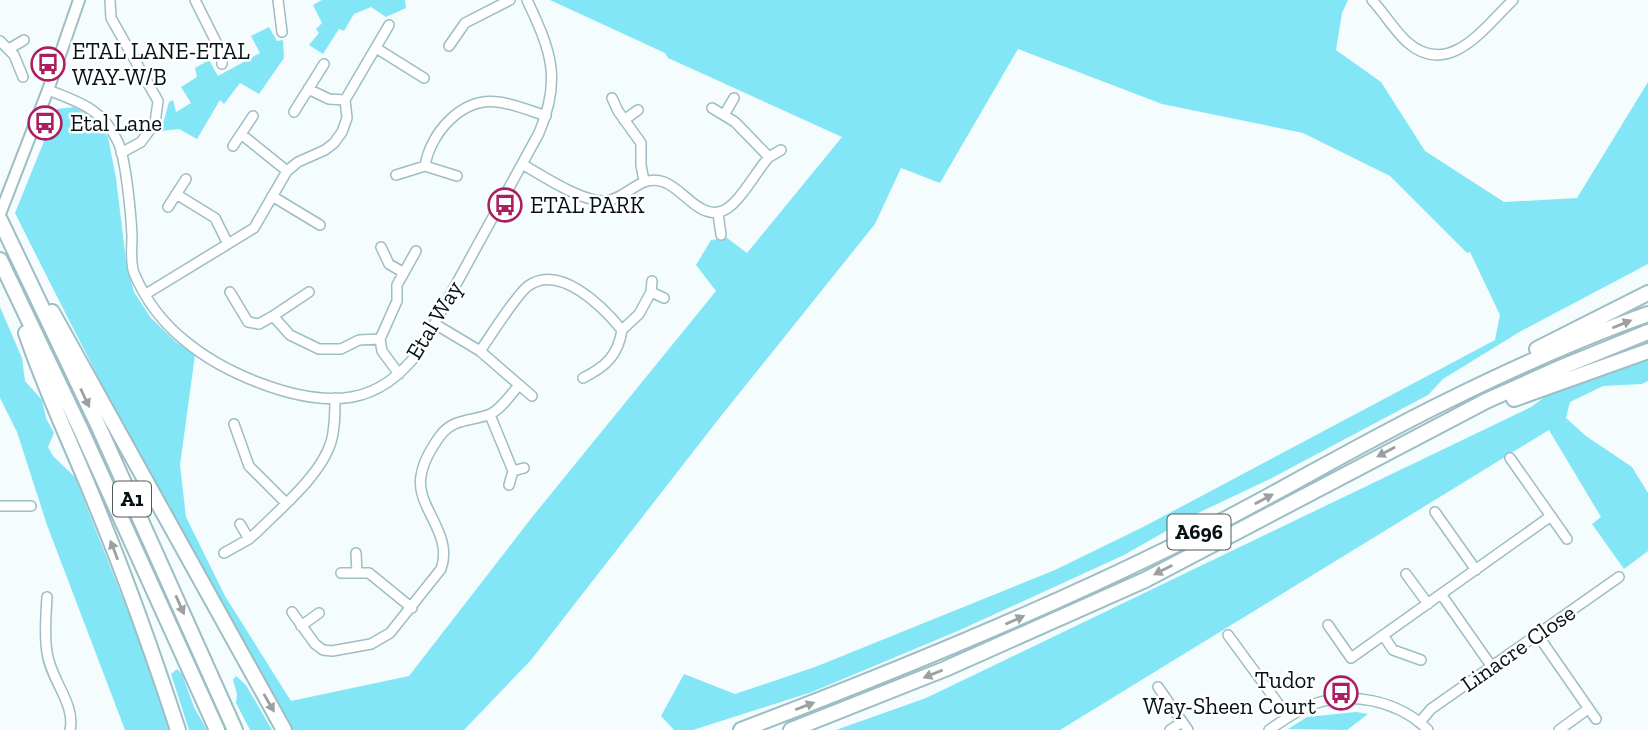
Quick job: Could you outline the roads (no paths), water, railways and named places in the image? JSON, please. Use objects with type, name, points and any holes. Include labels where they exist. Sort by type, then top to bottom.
[{"type":"highway","name":"A1","points":[[0,220],[103,437],[235,730]]},
{"type":"highway","name":"A1","points":[[0,260],[152,583],[217,730]]},
{"type":"highway","name":"A1","points":[[24,270],[62,327],[284,730]]},
{"type":"highway","name":"A1","points":[[8,276],[37,366],[100,514],[152,650],[178,730]]},
{"type":"highway","name":"A696","points":[[1380,435],[1444,393],[1648,293]]},
{"type":"highway","name":"A696","points":[[741,730],[914,663],[1069,596],[1171,548],[1380,435],[1524,364],[1648,314]]},
{"type":"highway","name":"A696","points":[[791,730],[945,669],[1145,580],[1486,401],[1648,332]]},
{"type":"highway","name":"A696","points":[[1416,436],[1460,423],[1524,394],[1648,351]]},
{"type":"street","points":[[0,214],[79,0]]},
{"type":"street","points":[[110,0],[111,18],[158,101],[155,123],[141,142],[121,153]]},
{"type":"street","points":[[195,0],[222,54],[222,64]]},
{"type":"street","points":[[278,0],[282,32]]},
{"type":"street","points":[[449,46],[464,23],[510,0]]},
{"type":"street","name":"Etal Way","points":[[48,90],[98,112],[119,142],[132,226],[133,270],[157,313],[185,341],[248,378],[272,387],[335,398],[370,392],[399,374],[420,350],[546,116],[552,90],[552,69],[548,47],[527,0]]},
{"type":"street","points":[[1376,1],[1405,40],[1420,52],[1440,56],[1460,51],[1513,0]]},
{"type":"street","points":[[146,294],[254,228],[287,171],[298,162],[334,143],[347,118],[345,100],[389,25]]},
{"type":"street","points":[[9,49],[24,40]]},
{"type":"street","points":[[0,41],[14,55],[23,78]]},
{"type":"street","points":[[376,48],[425,78]]},
{"type":"street","points":[[295,112],[324,64]]},
{"type":"street","points":[[308,89],[329,99],[345,100]]},
{"type":"street","points":[[612,98],[641,143],[644,181]]},
{"type":"street","points":[[724,115],[734,98]]},
{"type":"street","points":[[425,166],[428,151],[442,129],[458,113],[478,103],[497,102],[546,116]]},
{"type":"street","points":[[712,108],[741,128],[769,157]]},
{"type":"street","points":[[624,120],[638,110]]},
{"type":"street","points":[[233,146],[253,116]]},
{"type":"street","points":[[241,134],[287,171]]},
{"type":"street","points":[[522,164],[592,200],[617,198],[652,179],[675,187],[703,209],[718,213],[732,205],[769,157],[781,150]]},
{"type":"street","points":[[396,175],[425,166],[457,176]]},
{"type":"street","points":[[168,207],[186,179]]},
{"type":"street","points":[[176,194],[215,218],[228,244]]},
{"type":"street","points":[[272,196],[320,225]]},
{"type":"street","points":[[718,213],[721,234]]},
{"type":"street","points":[[381,247],[389,264],[404,273]]},
{"type":"street","points":[[399,374],[382,351],[380,339],[394,309],[397,285],[416,251]]},
{"type":"street","points":[[480,351],[525,288],[538,280],[552,279],[589,295],[621,330]]},
{"type":"street","points":[[583,378],[602,369],[615,355],[621,330],[639,314],[651,292],[652,281]]},
{"type":"street","points":[[230,292],[248,322],[259,324],[309,292]]},
{"type":"street","points":[[651,292],[664,298]]},
{"type":"street","points":[[273,316],[290,335],[319,349],[341,349],[359,340],[380,339]]},
{"type":"street","points":[[435,324],[480,351],[532,396]]},
{"type":"street","points":[[292,612],[315,644],[323,650],[332,651],[382,640],[412,608],[441,569],[445,557],[443,544],[422,492],[420,477],[430,451],[441,434],[452,424],[490,415],[519,385]]},
{"type":"street","points":[[224,553],[249,539],[286,503],[320,464],[330,445],[335,422],[335,398]]},
{"type":"street","points":[[490,415],[513,471],[509,485]]},
{"type":"street","points":[[234,424],[249,466],[286,503]]},
{"type":"street","points":[[1510,458],[1567,539]]},
{"type":"street","points":[[513,471],[524,468]]},
{"type":"street","points":[[0,506],[31,506]]},
{"type":"street","points":[[1435,512],[1476,570]]},
{"type":"street","points":[[1328,625],[1351,658],[1551,516]]},
{"type":"street","points":[[240,524],[249,539]]},
{"type":"street","points":[[356,553],[356,573]]},
{"type":"street","points":[[341,573],[369,573],[412,608]]},
{"type":"street","points":[[1406,574],[1428,604]]},
{"type":"street","name":"Linacre Close","points":[[1420,722],[1431,709],[1619,577]]},
{"type":"street","points":[[1441,594],[1492,667]]},
{"type":"street","points":[[47,597],[47,653],[57,684],[72,716],[70,730]]},
{"type":"street","points":[[301,626],[319,613]]},
{"type":"street","points":[[1537,634],[1596,719]]},
{"type":"street","points":[[1228,635],[1288,717]]},
{"type":"street","points":[[1383,635],[1393,650],[1421,660]]},
{"type":"street","points":[[1158,687],[1185,726],[1170,730]]},
{"type":"street","points":[[1269,730],[1312,705],[1336,699],[1359,698],[1395,708],[1420,722],[1428,730]]},
{"type":"street","points":[[1559,730],[1588,709]]},
{"type":"place","name":"ETAL LANE-ETAL WAY-W/B","points":[[48,64]]},
{"type":"place","name":"Etal Lane","points":[[45,123]]},
{"type":"place","name":"ETAL PARK","points":[[505,205]]},
{"type":"place","name":"Tudor Way-Sheen Court","points":[[1341,693]]}]
